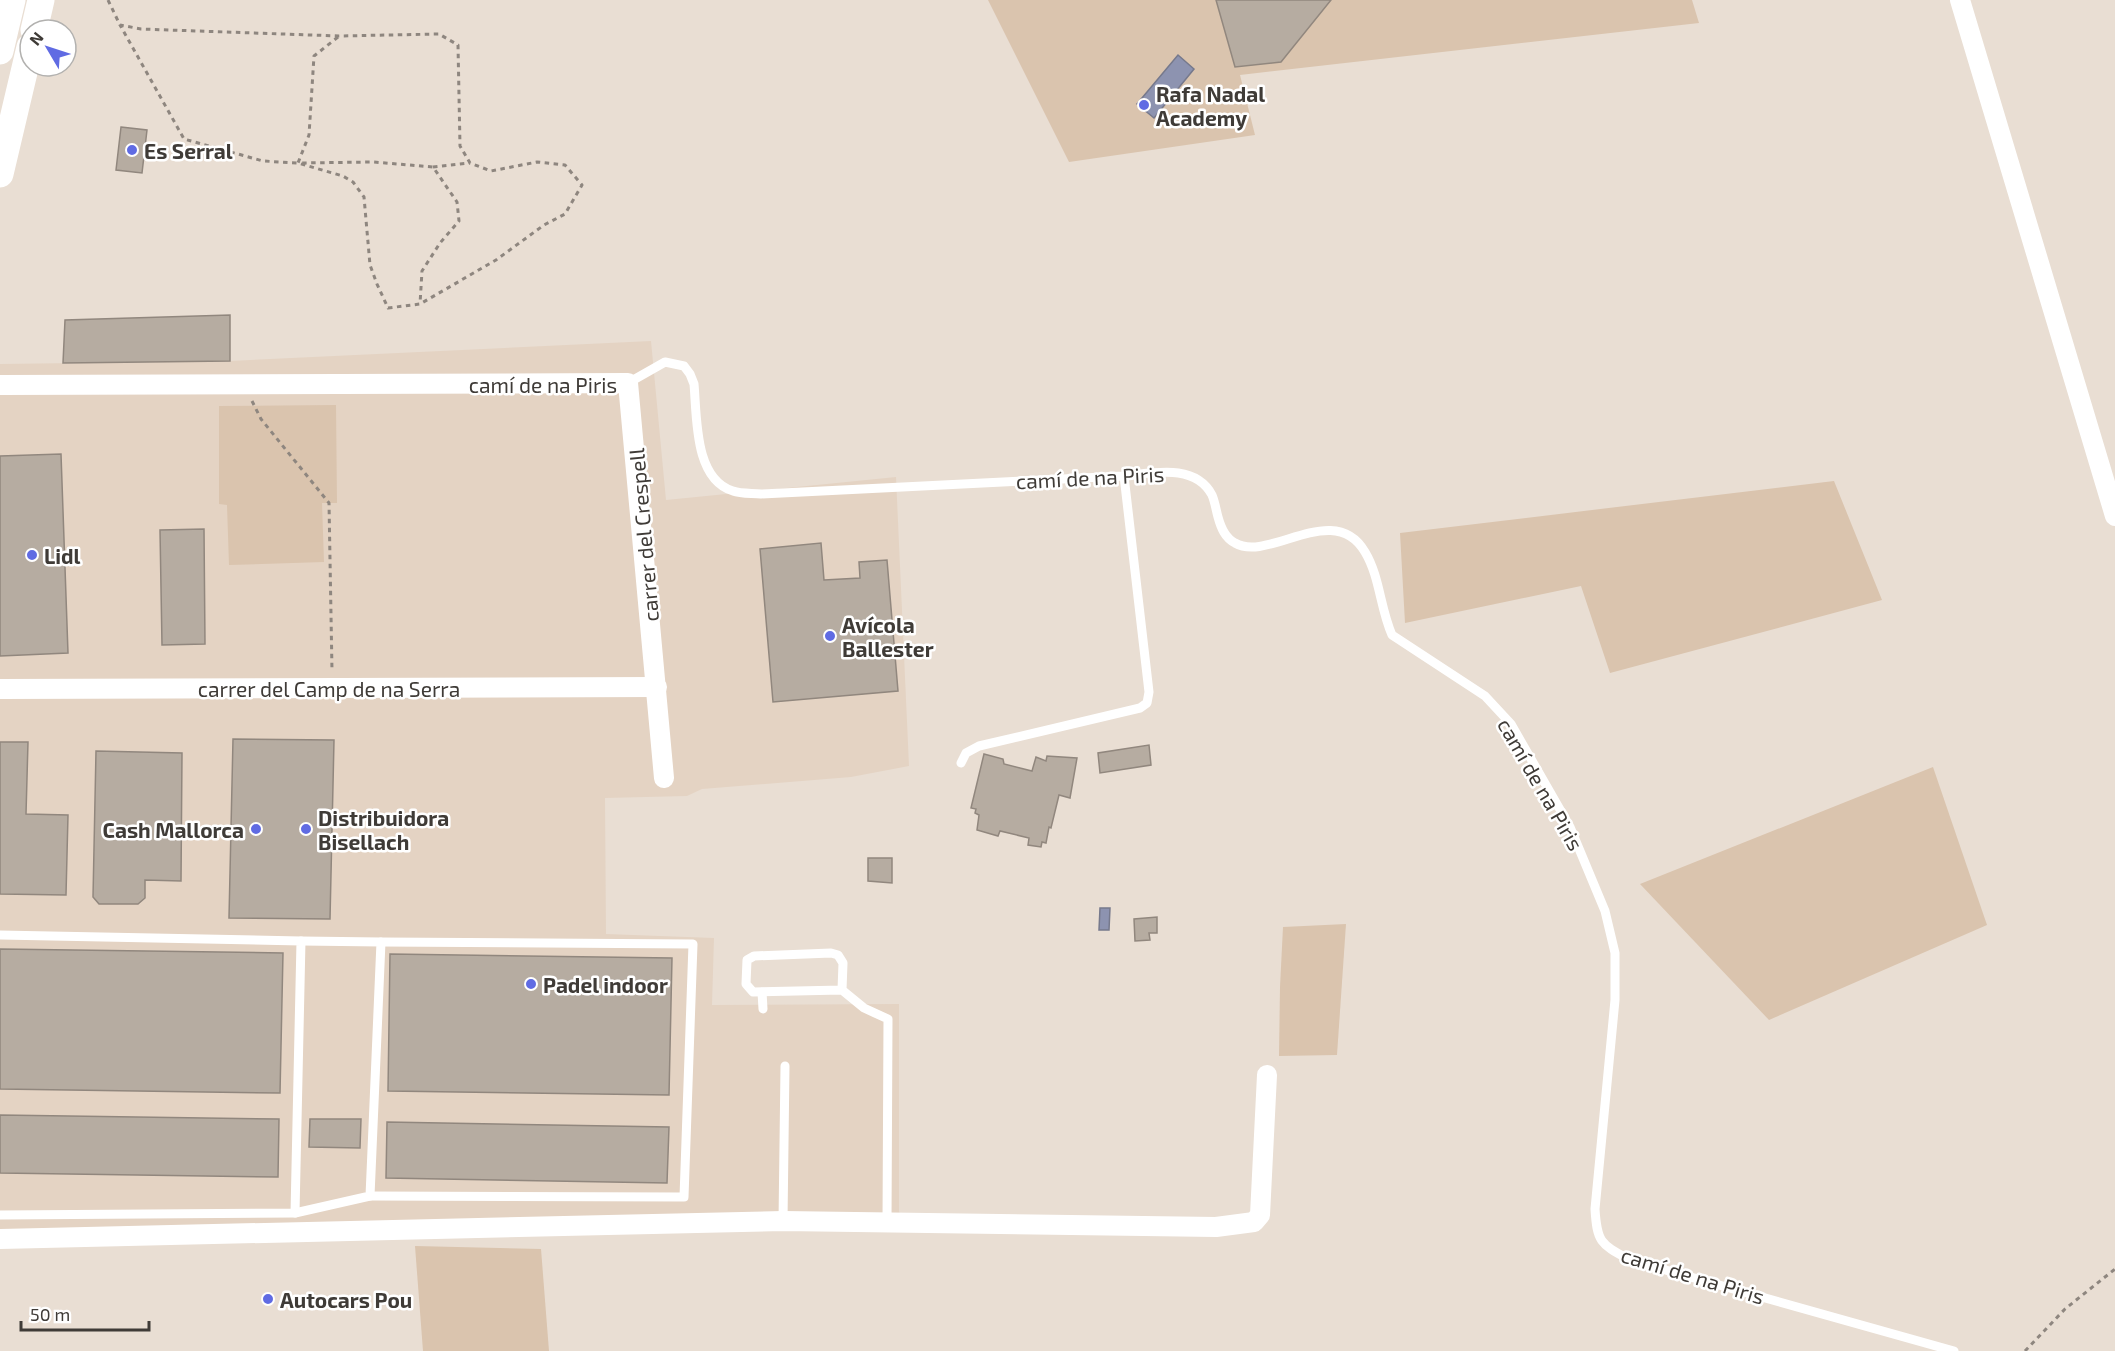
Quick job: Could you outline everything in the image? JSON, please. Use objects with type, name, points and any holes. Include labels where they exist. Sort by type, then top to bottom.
[{"type":"main road","points":[[0,51],[12,0]]},
{"type":"main road","points":[[37,18],[41,0]]},
{"type":"main road","points":[[0,174],[7,124],[21,78]]},
{"type":"street","points":[[1960,0],[2115,516]]},
{"type":"street","name":"camí de na Piris","points":[[0,385],[628,383]]},
{"type":"street","name":"carrer del Crespell","points":[[628,383],[664,778]]},
{"type":"street","name":"carrer del Camp de na Serra","points":[[0,689],[657,687]]},
{"type":"street","points":[[0,1239],[783,1221],[1216,1227],[1254,1222],[1260,1215],[1267,1075]]},
{"type":"lane","name":"camí de na Piris","points":[[628,383],[665,362],[684,366],[694,384],[700,451],[713,478],[732,491],[761,494],[1124,476],[1162,472],[1189,475],[1206,487],[1212,496],[1220,525],[1228,538],[1236,544],[1249,548],[1319,531],[1342,532],[1358,541],[1372,566],[1392,635],[1485,696],[1511,724],[1570,827],[1605,911],[1615,952],[1615,1000],[1595,1209],[1596,1229],[1604,1245],[1630,1260],[1954,1351]]},
{"type":"lane","points":[[961,763],[966,753],[979,746],[1140,708],[1147,703],[1149,693],[1124,476]]},
{"type":"lane","points":[[0,935],[302,941],[693,944],[684,1197],[370,1196],[295,1212],[0,1215]]},
{"type":"lane","points":[[295,1212],[302,941]]},
{"type":"lane","points":[[370,1196],[381,942]]},
{"type":"lane","points":[[842,990],[843,963],[838,955],[831,953],[754,956],[747,960],[746,984],[753,992],[842,990],[864,1008],[888,1019],[887,1222]]},
{"type":"lane","points":[[762,992],[763,1009]]},
{"type":"lane","points":[[783,1221],[785,1066]]},
{"type":"path","points":[[108,0],[184,139],[263,161],[374,162],[433,167],[470,163],[490,171],[537,162],[565,165],[582,185],[565,214],[544,225],[496,260],[420,304],[388,308],[376,284],[370,265],[364,197],[353,182],[343,176],[298,163]]},
{"type":"path","points":[[120,25],[141,28],[339,36],[439,34],[458,45],[460,146],[470,163]]},
{"type":"path","points":[[298,163],[309,135],[314,56],[339,36]]},
{"type":"path","points":[[420,304],[422,271],[440,243],[459,221],[457,202],[433,167]]},
{"type":"path","points":[[251,384],[252,400],[261,419],[329,503],[332,688]]},
{"type":"path","points":[[2025,1351],[2065,1309],[2115,1269]]},
{"type":"shaded area","name":"Rafa Nadal Academy","points":[[988,0],[1692,0],[1699,23],[1240,75],[1255,135],[1069,162]]},
{"type":"shaded area","points":[[651,341],[666,500],[896,477],[909,766],[851,777],[702,789],[687,796],[605,798],[606,934],[714,938],[712,1005],[899,1004],[899,1211],[902,1225],[0,1233],[0,364],[230,361]]},
{"type":"shaded area","points":[[336,405],[337,503],[322,503],[324,562],[229,565],[227,505],[219,504],[219,406]]},
{"type":"shaded area","points":[[1834,481],[1882,600],[1610,673],[1581,586],[1405,623],[1400,533]]},
{"type":"shaded area","points":[[1933,767],[1987,925],[1769,1020],[1640,884]]},
{"type":"shaded area","points":[[1346,924],[1337,1055],[1279,1056],[1283,927]]},
{"type":"shaded area","points":[[415,1246],[541,1249],[549,1351],[423,1351]]},
{"type":"water","points":[[1178,55],[1194,69],[1154,118],[1137,104]]},
{"type":"water","points":[[1100,908],[1110,908],[1109,930],[1099,930]]},
{"type":"building","points":[[1216,0],[1331,0],[1281,62],[1235,67]]},
{"type":"building","name":"Es Serral","points":[[121,127],[147,130],[142,173],[116,170]]},
{"type":"building","points":[[230,315],[230,361],[63,363],[65,320]]},
{"type":"building","name":"Lidl","points":[[61,454],[68,653],[0,656],[0,456]]},
{"type":"building","points":[[204,529],[205,644],[162,645],[160,530]]},
{"type":"building","name":"Avícola Ballester","points":[[821,543],[824,580],[860,578],[859,562],[887,560],[898,691],[773,702],[760,549]]},
{"type":"building","points":[[233,739],[334,740],[330,919],[229,918]]},
{"type":"building","points":[[0,742],[28,742],[26,814],[68,815],[66,895],[0,894]]},
{"type":"building","points":[[1149,745],[1151,765],[1100,773],[1098,753]]},
{"type":"building","points":[[96,751],[182,753],[181,881],[145,880],[145,898],[138,904],[99,904],[93,897]]},
{"type":"building","points":[[984,754],[1003,759],[1004,764],[1032,771],[1036,757],[1046,761],[1047,756],[1077,758],[1070,798],[1059,795],[1046,843],[1042,842],[1041,847],[1028,845],[1029,838],[1000,831],[998,836],[977,830],[979,815],[975,813],[976,809],[971,808]]},
{"type":"building","points":[[868,858],[892,858],[892,883],[868,881]]},
{"type":"building","points":[[1157,917],[1157,933],[1149,933],[1150,940],[1135,941],[1134,919]]},
{"type":"building","points":[[0,949],[283,953],[280,1093],[0,1089]]},
{"type":"building","points":[[390,954],[672,958],[669,1095],[388,1091]]},
{"type":"building","points":[[0,1115],[279,1119],[278,1177],[0,1173]]},
{"type":"building","points":[[310,1119],[361,1119],[360,1148],[309,1147]]},
{"type":"building","points":[[387,1122],[669,1127],[667,1183],[386,1178]]},
{"type":"place","name":"Rafa Nadal Academy","points":[[1144,105]]},
{"type":"place","name":"Es Serral","points":[[132,150]]},
{"type":"place","name":"Lidl","points":[[32,555]]},
{"type":"place","name":"Avícola Ballester","points":[[830,636]]},
{"type":"place","name":"Cash Mallorca","points":[[256,829]]},
{"type":"place","name":"Distribuidora Bisellach","points":[[306,829]]},
{"type":"place","name":"Padel indoor","points":[[531,984]]},
{"type":"place","name":"Autocars Pou","points":[[268,1299]]}]
